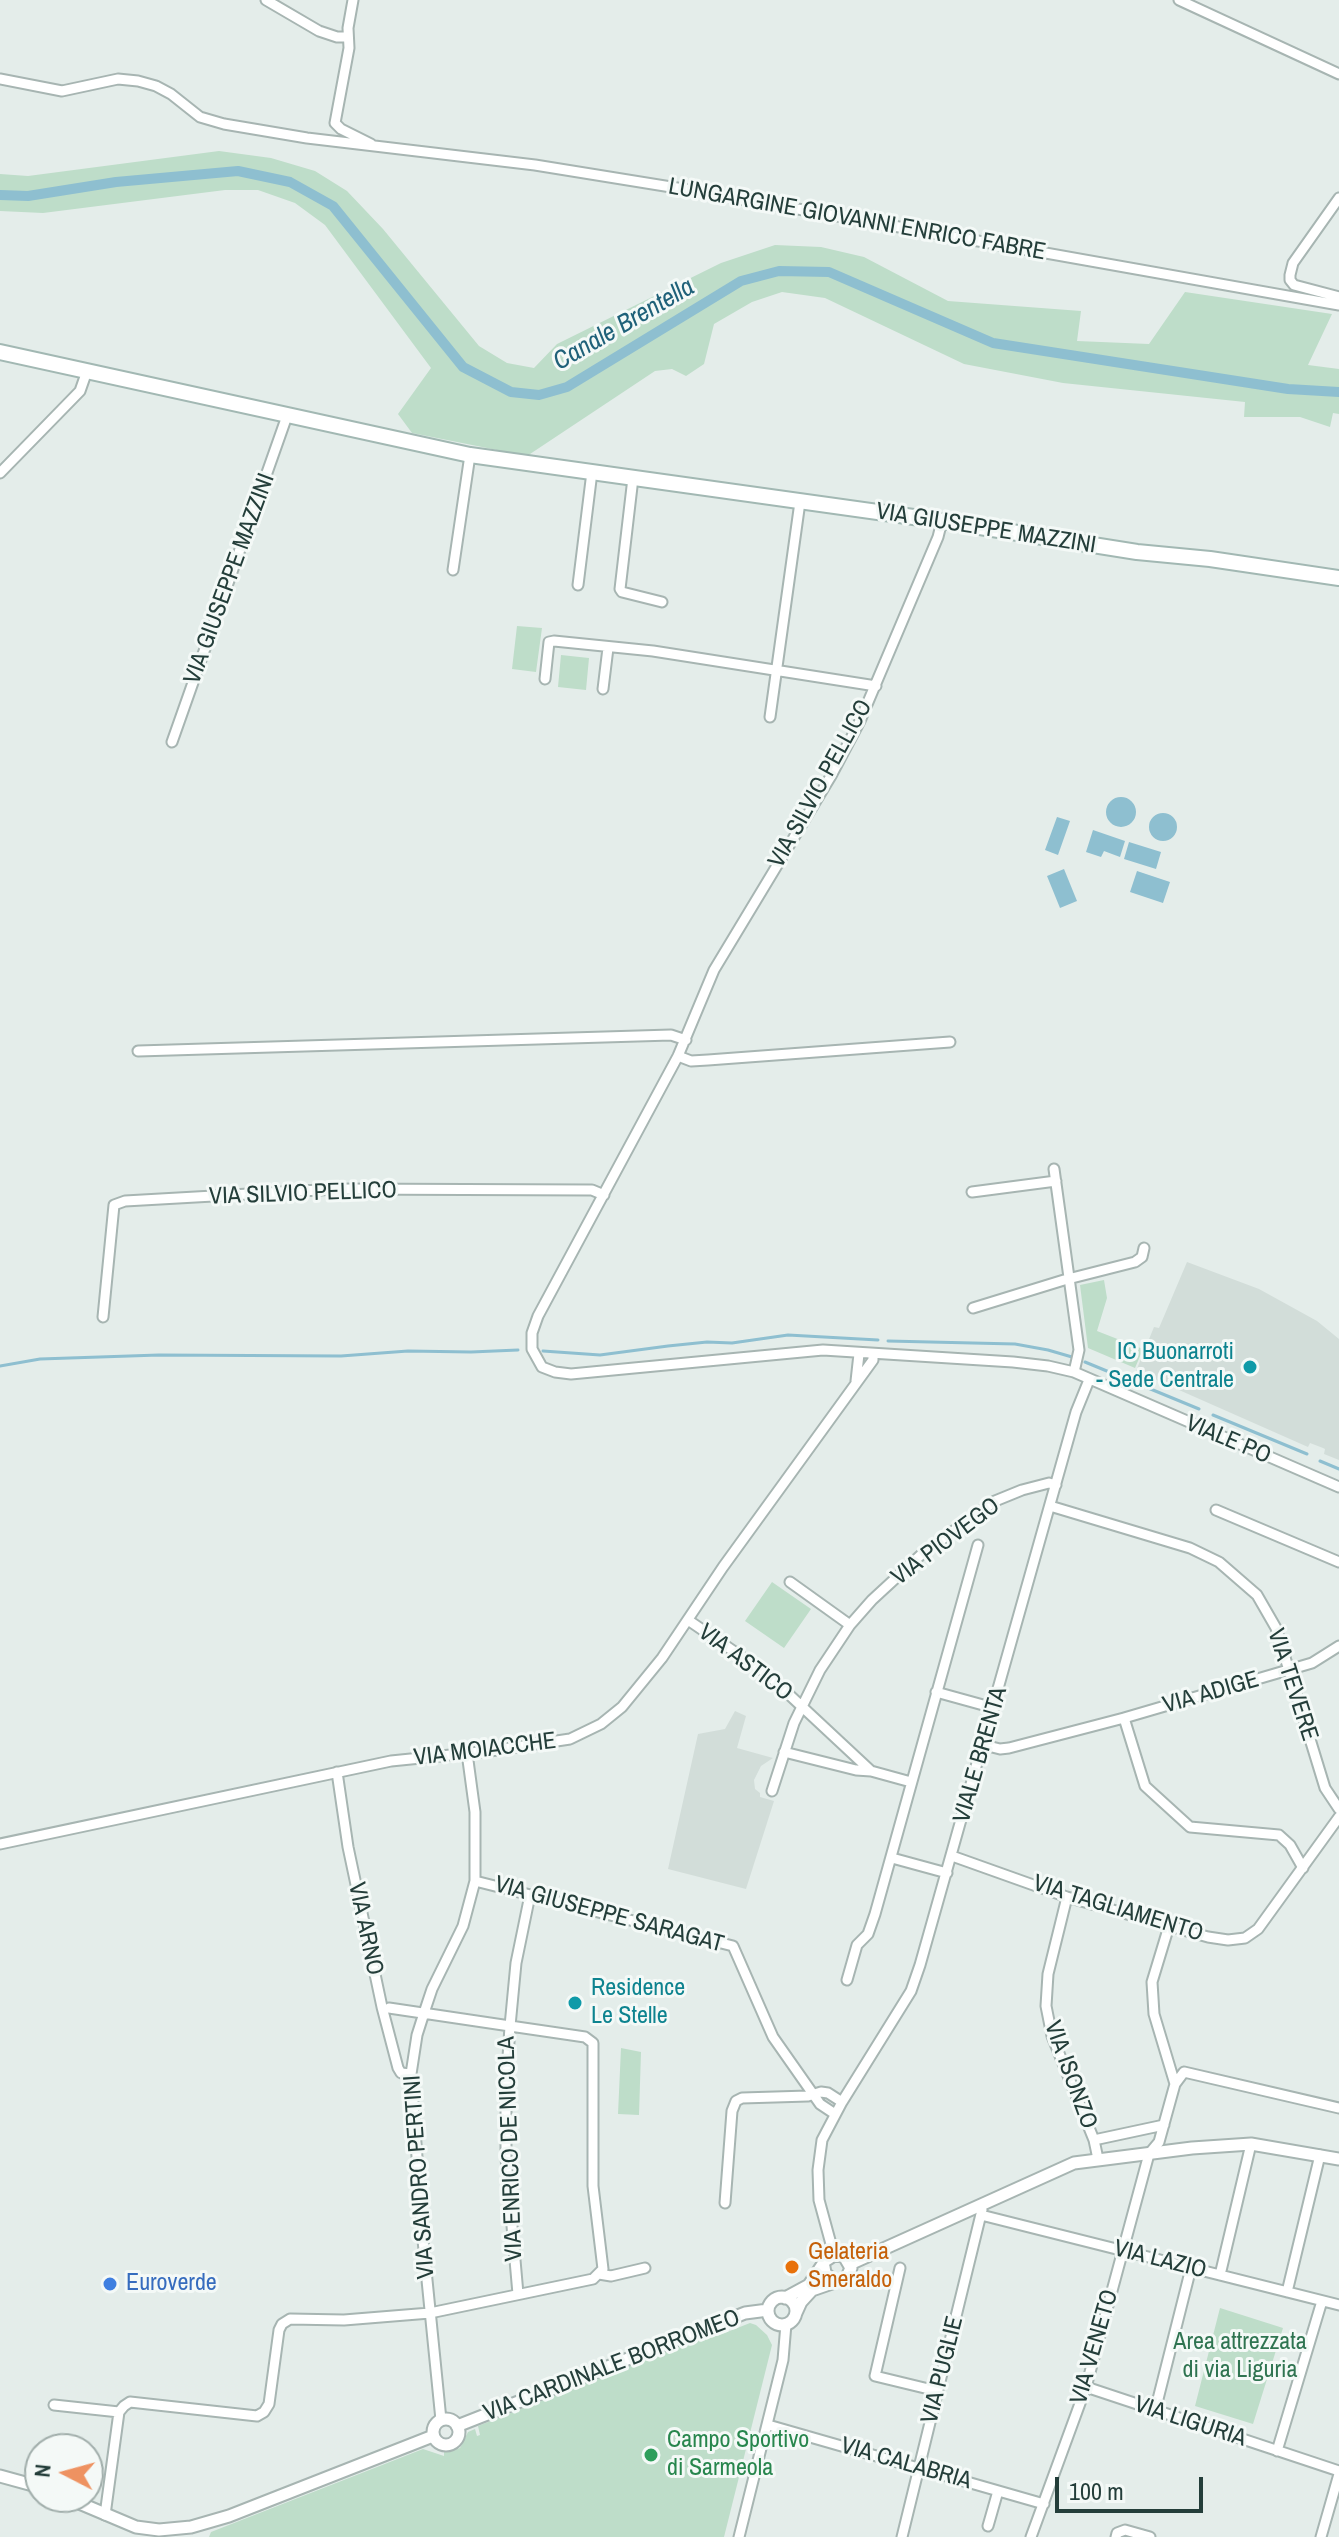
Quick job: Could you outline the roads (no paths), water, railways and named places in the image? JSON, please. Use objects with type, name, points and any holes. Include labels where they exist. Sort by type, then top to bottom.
[{"type":"main road","name":"VIA GIUSEPPE MAZZINI","points":[[0,352],[470,455],[942,521],[1137,552],[1339,578]]},
{"type":"street","points":[[266,0],[319,31],[348,37]]},
{"type":"street","name":"LUNGARGINE GIOVANNI ENRICO FABRE","points":[[353,0],[349,48],[335,123],[374,146]]},
{"type":"street","points":[[1179,0],[1339,74]]},
{"type":"street","name":"LUNGARGINE GIOVANNI ENRICO FABRE","points":[[0,79],[58,91],[118,79],[138,81],[156,86],[200,117],[273,133],[535,165],[1339,305]]},
{"type":"street","points":[[1339,198],[1293,263],[1290,280],[1294,285],[1339,297]]},
{"type":"street","points":[[0,473],[80,391],[87,371]]},
{"type":"street","name":"VIA GIUSEPPE MAZZINI","points":[[172,742],[287,416]]},
{"type":"street","points":[[453,570],[470,455]]},
{"type":"street","points":[[578,585],[592,472]]},
{"type":"street","points":[[633,478],[620,589],[662,602]]},
{"type":"street","points":[[770,717],[800,502]]},
{"type":"street","name":"VIA SILVIO PELLICO","points":[[873,1354],[823,1350],[571,1374],[542,1367],[532,1349],[532,1333],[538,1316],[678,1056],[725,951],[831,776],[876,686],[941,531],[942,521]]},
{"type":"street","points":[[545,679],[549,642],[653,651],[876,686]]},
{"type":"street","points":[[603,689],[608,648]]},
{"type":"street","points":[[138,1051],[671,1035],[686,1040]]},
{"type":"street","points":[[678,1056],[691,1061],[950,1042]]},
{"type":"street","points":[[1054,1169],[1079,1350],[1074,1372]]},
{"type":"street","points":[[972,1192],[1056,1181]]},
{"type":"street","name":"VIA SILVIO PELLICO","points":[[103,1317],[114,1205],[125,1201],[337,1189],[592,1190],[604,1195]]},
{"type":"street","points":[[973,1308],[1135,1262],[1142,1257],[1144,1248]]},
{"type":"street","name":"VIA MOIACCHE","points":[[853,1388],[859,1354]]},
{"type":"street","name":"VIA MOIACCHE","points":[[0,1844],[391,1761],[570,1739],[601,1724],[622,1707],[646,1679],[873,1360],[873,1354]]},
{"type":"street","name":"VIALE PO","points":[[873,1354],[1013,1362],[1074,1372],[1339,1487]]},
{"type":"street","name":"VIALE BRENTA","points":[[834,2255],[819,2200],[818,2170],[822,2140],[911,1991],[984,1745],[1076,1412],[1089,1380]]},
{"type":"street","name":"VIA PIOVEGO","points":[[772,1791],[801,1705],[850,1625],[872,1600],[923,1553],[995,1501],[1022,1490],[1049,1483],[1056,1485]]},
{"type":"street","name":"VIA TEVERE","points":[[1050,1506],[1190,1548],[1219,1562],[1257,1595],[1276,1628],[1325,1788],[1339,1809]]},
{"type":"street","points":[[1216,1510],[1339,1562]]},
{"type":"street","points":[[847,1980],[857,1945],[868,1934],[892,1858],[978,1545]]},
{"type":"street","points":[[790,1582],[850,1625]]},
{"type":"street","name":"VIA ASTICO","points":[[688,1620],[767,1674],[871,1771]]},
{"type":"street","name":"VIA ADIGE","points":[[984,1745],[1009,1748],[1124,1718],[1312,1663],[1339,1646]]},
{"type":"street","points":[[936,1692],[994,1708]]},
{"type":"street","points":[[1124,1718],[1145,1786],[1190,1827],[1279,1835],[1290,1845],[1303,1868]]},
{"type":"street","points":[[784,1752],[911,1782]]},
{"type":"street","name":"VIA SANDRO PERTINI","points":[[441,2420],[413,2125],[411,2074],[424,2013],[432,1989],[463,1926],[475,1881],[475,1812],[467,1753]]},
{"type":"street","name":"VIA ARNO","points":[[337,1772],[348,1847],[382,2007],[398,2068],[401,2073],[411,2074]]},
{"type":"street","name":"VIA TAGLIAMENTO","points":[[952,1856],[1067,1897],[1228,1940],[1245,1938],[1258,1929],[1339,1817]]},
{"type":"street","points":[[892,1858],[947,1873]]},
{"type":"street","name":"VIA GIUSEPPE SARAGAT","points":[[475,1881],[733,1946],[773,2037],[813,2095]]},
{"type":"street","points":[[105,2515],[119,2412],[130,2402],[257,2416],[269,2404],[279,2330],[290,2319],[344,2320],[430,2313],[593,2279],[603,2269],[593,2186],[591,2042],[585,2037],[510,2026],[516,1963],[530,1895]]},
{"type":"street","name":"VIA ISONZO","points":[[1067,1897],[1048,1974],[1046,2006],[1052,2036],[1094,2140],[1098,2159]]},
{"type":"street","points":[[1169,1926],[1152,1982],[1154,2014],[1175,2084]]},
{"type":"street","name":"VIA ENRICO DE NICOLA","points":[[389,2008],[510,2026],[506,2158],[518,2294]]},
{"type":"street","points":[[1175,2084],[1184,2072],[1339,2108]]},
{"type":"street","name":"VIA VENETO","points":[[1031,2537],[1086,2387],[1149,2154],[1159,2142],[1175,2084]]},
{"type":"street","points":[[725,2203],[732,2111],[736,2101],[821,2092],[842,2102]]},
{"type":"street","points":[[813,2095],[835,2114]]},
{"type":"street","points":[[1094,2140],[1164,2125]]},
{"type":"street","points":[[850,2264],[982,2209],[1074,2163],[1251,2144],[1339,2159]]},
{"type":"street","points":[[1220,2275],[1251,2144]]},
{"type":"street","points":[[1287,2292],[1320,2155]]},
{"type":"street","name":"VIA LAZIO","points":[[982,2209],[1122,2250],[1339,2305]]},
{"type":"street","name":"VIA PUGLIE","points":[[902,2537],[982,2209]]},
{"type":"street","points":[[739,2537],[786,2347],[786,2324],[812,2290],[846,2279],[850,2264],[844,2256],[834,2255]]},
{"type":"street","name":"VIA CARDINALE BORROMEO","points":[[768,2310],[774,2300],[785,2298],[809,2285],[824,2267],[825,2261],[834,2255]]},
{"type":"street","points":[[824,2267],[825,2273],[835,2282]]},
{"type":"street","points":[[599,2274],[611,2276],[645,2268]]},
{"type":"street","points":[[900,2268],[875,2376],[937,2391]]},
{"type":"street","points":[[1155,2411],[1191,2268]]},
{"type":"street","points":[[785,2298],[791,2301],[795,2313]]},
{"type":"street","points":[[1277,2451],[1322,2301]]},
{"type":"street","name":"VIA CARDINALE BORROMEO","points":[[768,2310],[773,2322],[786,2324]]},
{"type":"street","name":"VIA CARDINALE BORROMEO","points":[[457,2426],[745,2313],[768,2310]]},
{"type":"street","name":"VIA LIGURIA","points":[[1086,2387],[1339,2472]]},
{"type":"street","points":[[54,2405],[119,2412]]},
{"type":"street","name":"VIA CARDINALE BORROMEO","points":[[101,2513],[156,2534],[191,2527],[229,2516],[433,2436],[439,2443],[448,2445],[456,2440],[459,2430],[448,2419],[441,2420]]},
{"type":"street","points":[[433,2436],[435,2425],[441,2420]]},
{"type":"street","name":"VIA CALABRIA","points":[[768,2425],[1044,2504]]},
{"type":"street","points":[[1321,2537],[1339,2472]]},
{"type":"street","points":[[0,2476],[24,2483]]},
{"type":"street","name":"VIA CALABRIA","points":[[988,2526],[998,2491]]},
{"type":"street","points":[[1116,2537],[1117,2533],[1125,2530],[1150,2537]]},
{"type":"water","points":[[1121,797],[1132,801],[1136,812],[1132,823],[1121,827],[1110,823],[1106,812],[1110,801]]},
{"type":"water","points":[[1163,813],[1173,817],[1177,827],[1173,837],[1163,841],[1153,837],[1149,827],[1153,817]]},
{"type":"water","points":[[1057,817],[1070,821],[1058,855],[1045,850]]},
{"type":"water","points":[[1093,830],[1125,841],[1120,857],[1104,851],[1101,857],[1086,852]]},
{"type":"water","points":[[1129,842],[1161,852],[1156,869],[1124,859]]},
{"type":"water","points":[[1064,869],[1077,901],[1060,908],[1047,876]]},
{"type":"water","points":[[1137,871],[1170,882],[1163,903],[1130,892]]},
{"type":"waterway","name":"Canale Brentella","points":[[0,195],[28,196],[116,182],[238,171],[290,182],[333,206],[463,367],[511,392],[539,395],[567,387],[741,281],[779,271],[829,272],[993,343],[1288,389],[1339,392]]},
{"type":"waterway","points":[[543,1351],[600,1355],[788,1335],[878,1340]]},
{"type":"waterway","points":[[888,1341],[1015,1344],[1072,1357]]},
{"type":"waterway","points":[[0,1366],[40,1359],[159,1355],[341,1356],[408,1351],[518,1350]]},
{"type":"waterway","points":[[1085,1362],[1199,1409]]},
{"type":"waterway","points":[[1213,1415],[1307,1454]]},
{"type":"waterway","points":[[1320,1461],[1339,1469]]},
{"type":"place","name":"IC Buonarroti - Sede Centrale","points":[[1250,1367]]},
{"type":"place","name":"Residence Le Stelle","points":[[575,2003]]},
{"type":"place","name":"Gelateria Smeraldo","points":[[792,2267]]},
{"type":"place","name":"Euroverde","points":[[110,2284]]},
{"type":"place","name":"Campo Sportivo di Sarmeola","points":[[651,2455]]},
{"type":"park label","name":"Area attrezzata di via Liguria","points":[[1240,2357]]}]
